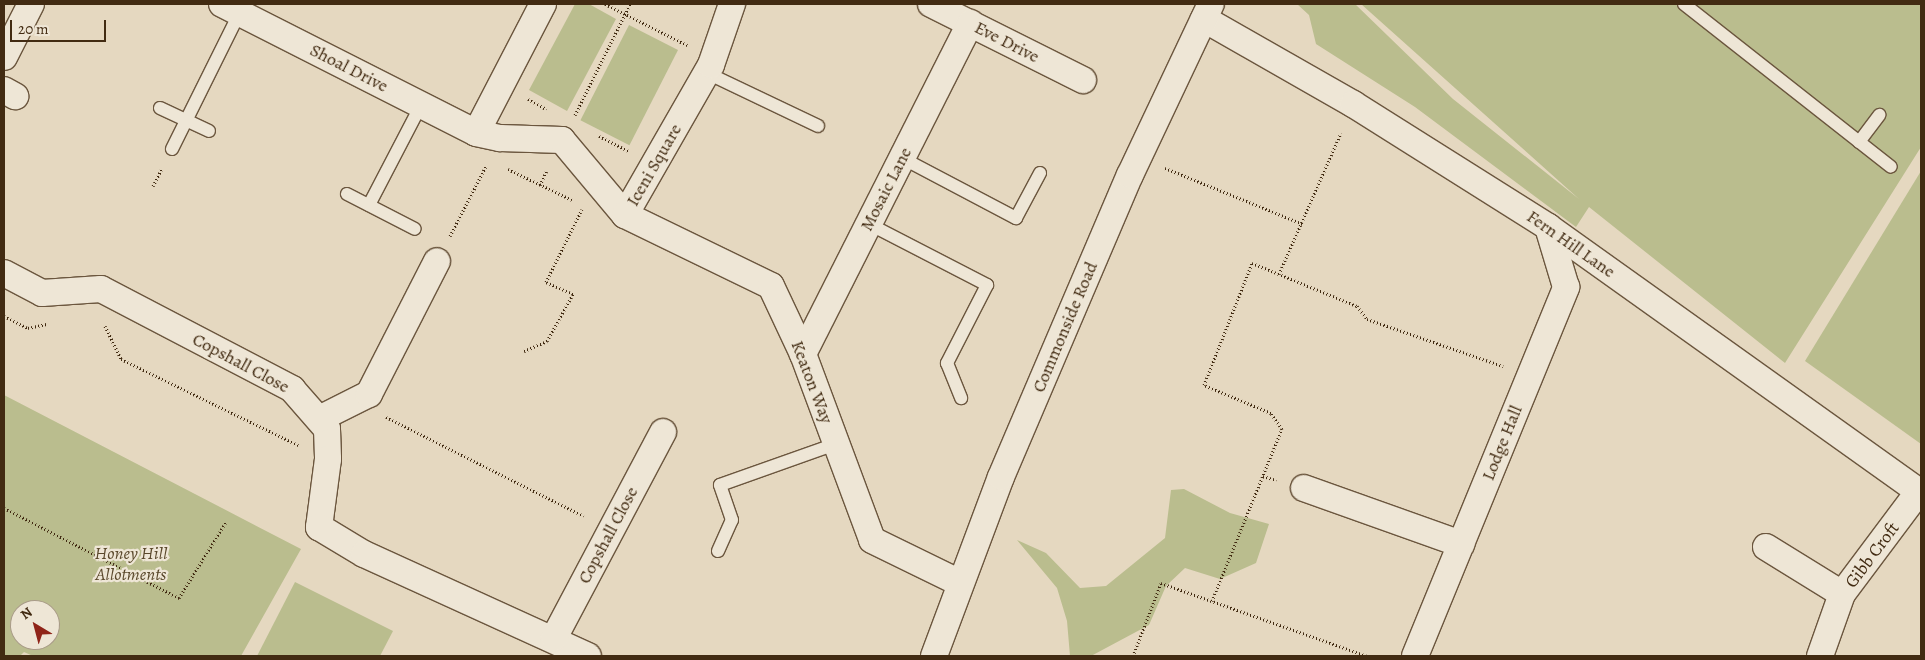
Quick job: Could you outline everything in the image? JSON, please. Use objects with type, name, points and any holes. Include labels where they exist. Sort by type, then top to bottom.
[{"type":"street","points":[[4,57],[31,4]]},
{"type":"street","points":[[542,4],[488,144],[562,140]]},
{"type":"street","name":"Iceni Square","points":[[562,140],[625,215],[710,65],[732,4]]},
{"type":"street","name":"Eve Drive","points":[[931,4],[1083,80]]},
{"type":"street","name":"Shoal Drive","points":[[236,7],[421,105],[488,144]]},
{"type":"street","name":"Fern Hill Lane","points":[[1207,12],[1548,226],[1920,492]]},
{"type":"street","name":"Commonside Road","points":[[934,656],[1001,477],[1139,158],[1207,12]]},
{"type":"street","name":"Mosaic Lane","points":[[803,354],[970,23]]},
{"type":"street","name":"Keaton Way","points":[[625,215],[771,286],[803,354],[872,540],[960,583]]},
{"type":"street","name":"Lodge Hall","points":[[1415,656],[1566,287],[1548,226]]},
{"type":"street","points":[[319,419],[370,394],[437,261]]},
{"type":"street","name":"Copshall Close","points":[[4,272],[42,293],[101,289],[292,389],[327,429],[328,459],[319,527],[364,554],[554,638],[588,656]]},
{"type":"street","name":"Copshall Close","points":[[554,638],[663,432]]},
{"type":"street","points":[[1304,488],[1461,544]]},
{"type":"street","name":"Gibb Croft","points":[[1820,656],[1842,594],[1920,492]]},
{"type":"street","name":"Gibb Croft","points":[[1766,548],[1842,594]]},
{"type":"lane","points":[[1684,4],[1891,167]]},
{"type":"lane","points":[[172,149],[236,7]]},
{"type":"lane","points":[[710,65],[818,126]]},
{"type":"lane","points":[[369,205],[421,105]]},
{"type":"lane","points":[[160,108],[209,131]]},
{"type":"lane","points":[[1859,142],[1879,115]]},
{"type":"lane","points":[[902,158],[1016,218],[1040,173]]},
{"type":"lane","points":[[347,194],[415,229]]},
{"type":"lane","points":[[869,224],[987,285],[947,363],[961,398]]},
{"type":"lane","points":[[718,551],[732,520],[720,485],[836,444]]},
{"type":"path","points":[[605,4],[710,65]]},
{"type":"path","points":[[540,185],[630,4]]},
{"type":"path","points":[[1279,274],[1353,104]]},
{"type":"path","points":[[437,261],[488,144],[540,185],[575,201]]},
{"type":"path","points":[[1139,158],[1302,224]]},
{"type":"path","points":[[524,350],[548,341],[573,294],[546,282],[584,205]]},
{"type":"path","points":[[1212,601],[1282,428],[1271,413],[1204,386],[1252,263],[1357,306],[1367,318],[1530,375]]},
{"type":"path","points":[[4,316],[28,328],[57,321]]},
{"type":"path","points":[[97,322],[105,325],[121,359],[328,459]]},
{"type":"path","points":[[354,402],[611,529]]},
{"type":"path","points":[[4,508],[180,598],[226,522]]},
{"type":"path","points":[[1132,656],[1161,583],[1367,656]]},
{"type":"green space","points":[[575,4],[589,4],[616,19],[567,111],[529,90]]},
{"type":"green space","points":[[1297,4],[1355,4],[1453,99],[1579,199],[1361,4],[1921,4],[1921,147],[1785,363],[1589,207],[1576,227],[1415,107],[1316,44],[1309,15]]},
{"type":"green space","points":[[629,25],[678,50],[629,145],[580,120]]},
{"type":"green space","points":[[1921,171],[1921,444],[1805,361]]},
{"type":"green space","name":"Honey Hill Allotments","points":[[4,395],[301,549],[241,656],[33,656],[24,652],[20,656],[4,656]]},
{"type":"green space","points":[[1184,489],[1230,513],[1269,524],[1256,563],[1220,579],[1185,568],[1166,586],[1149,625],[1091,656],[1070,656],[1067,621],[1057,588],[1017,540],[1046,553],[1080,588],[1106,586],[1165,538],[1171,490]]},
{"type":"green space","points":[[295,582],[393,631],[380,656],[257,656]]}]
